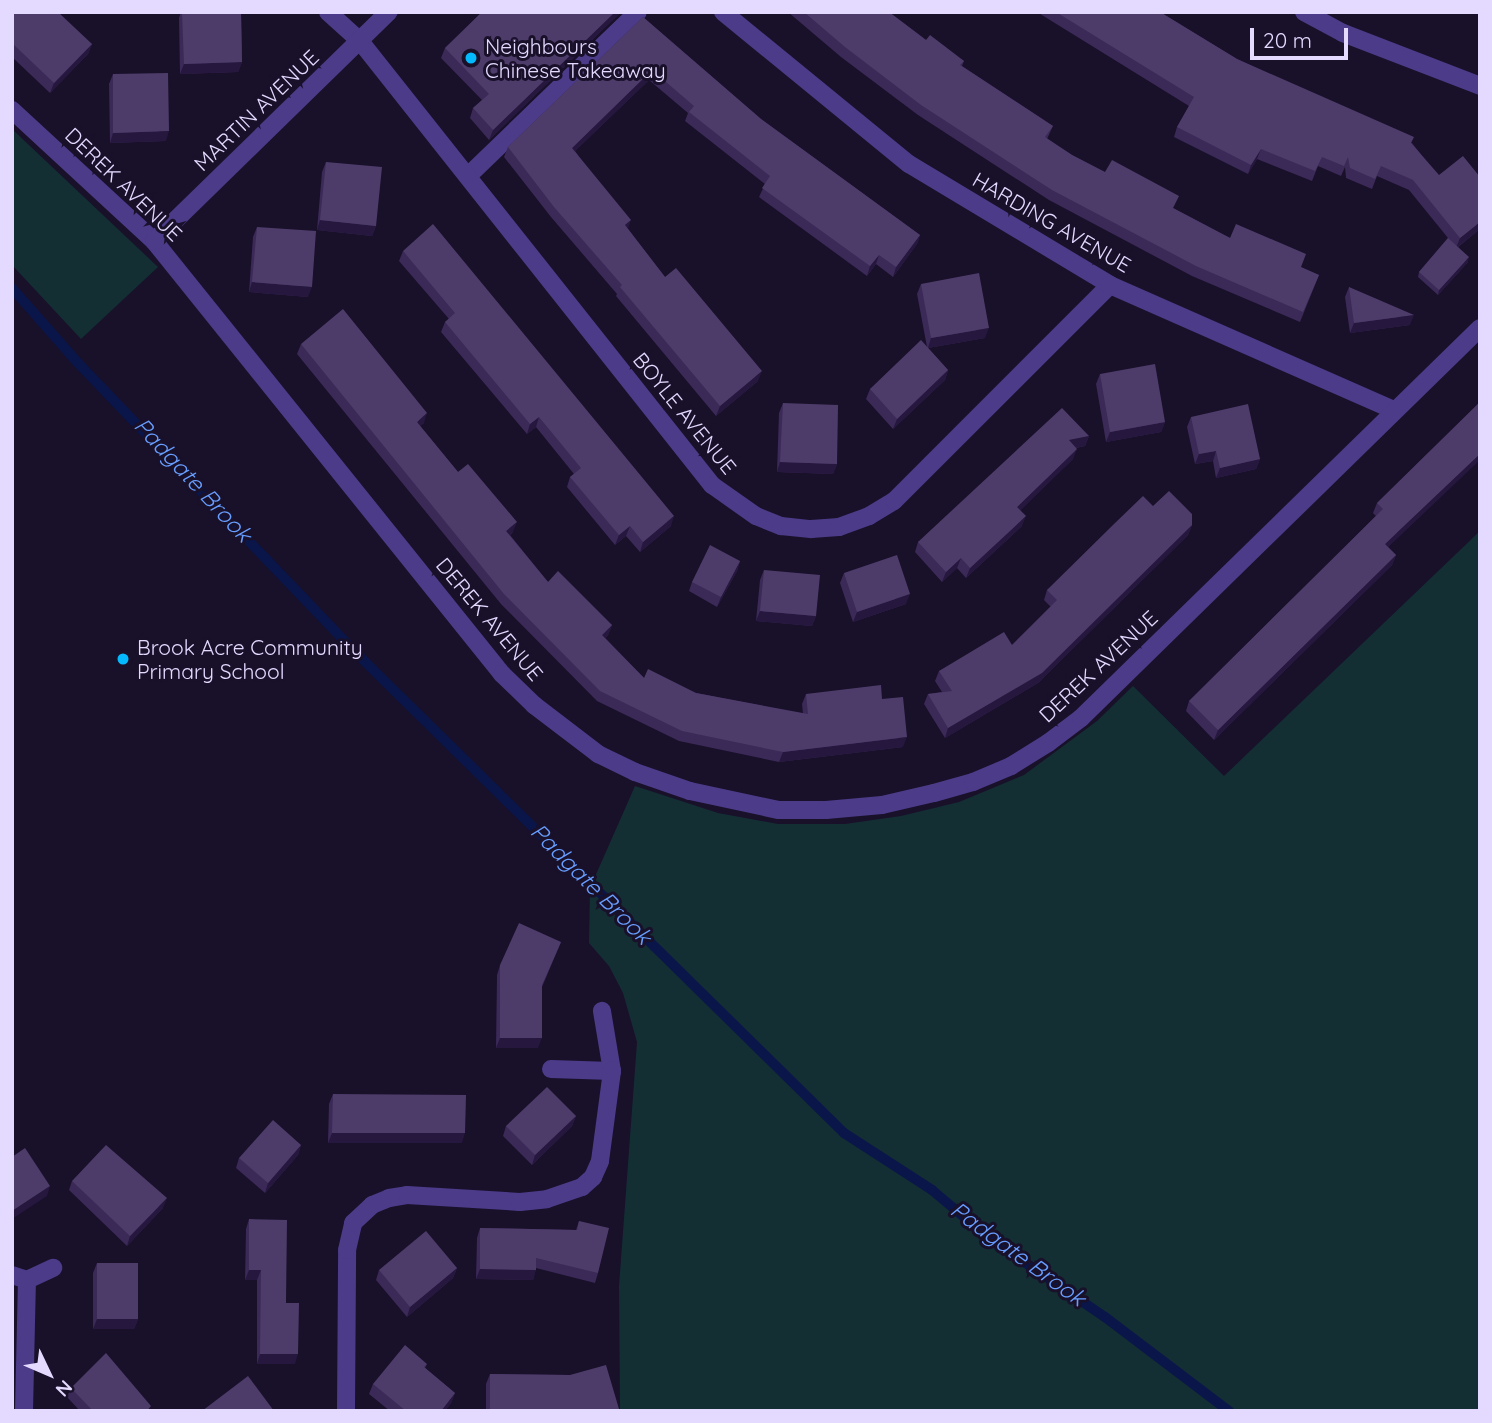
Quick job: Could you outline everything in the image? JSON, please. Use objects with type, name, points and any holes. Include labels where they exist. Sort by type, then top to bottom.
[{"type":"street","name":"BOYLE AVENUE","points":[[328,12],[360,41],[712,485],[744,509],[781,526],[811,529],[839,527],[869,516],[894,501],[1110,285]]},
{"type":"street","name":"MARTIN AVENUE","points":[[154,241],[389,12]]},
{"type":"street","points":[[467,176],[638,12]]},
{"type":"street","name":"HARDING AVENUE","points":[[723,12],[909,164],[1110,285],[1394,410]]},
{"type":"street","points":[[1304,12],[1343,33],[1480,86]]},
{"type":"street","name":"DEREK AVENUE","points":[[12,110],[154,241],[494,663],[534,705],[598,754],[635,772],[690,791],[779,810],[871,806],[934,793],[974,782],[1012,765],[1048,743],[1081,718],[1480,328]]},
{"type":"street","points":[[346,1411],[347,1250],[353,1223],[372,1205],[388,1198],[407,1195],[520,1202],[547,1199],[582,1187],[593,1177],[600,1161],[612,1071],[602,1011]]},
{"type":"street","points":[[551,1069],[612,1071]]},
{"type":"street","points":[[24,1411],[20,1278],[53,1268]]},
{"type":"green space","points":[[12,129],[158,267],[81,339],[12,265]]},
{"type":"green space","points":[[1480,531],[1480,1411],[620,1411],[619,1286],[637,1042],[623,993],[609,966],[589,943],[590,888],[635,786],[718,813],[778,824],[845,824],[901,816],[959,802],[1024,775],[1097,721],[1133,686],[1224,776]]},
{"type":"building","points":[[12,12],[58,12],[92,44],[54,83],[12,43]]},
{"type":"building","points":[[182,12],[241,12],[242,62],[184,64]]},
{"type":"building","points":[[482,12],[615,12],[493,130],[473,108],[489,94],[445,48]]},
{"type":"building","points":[[804,12],[889,12],[926,40],[930,35],[964,61],[960,65],[1053,126],[1045,137],[1072,155],[1105,172],[1112,160],[1179,196],[1173,208],[1230,238],[1236,224],[1306,254],[1301,267],[1319,275],[1303,312],[1196,266],[1052,190],[921,105]]},
{"type":"building","points":[[1056,12],[1160,12],[1237,59],[1414,137],[1411,143],[1439,175],[1463,156],[1480,177],[1480,222],[1460,238],[1413,180],[1381,166],[1375,179],[1350,168],[1348,157],[1344,166],[1322,157],[1315,171],[1261,149],[1251,165],[1177,127],[1194,97]]},
{"type":"building","points":[[643,17],[761,119],[920,235],[896,267],[879,255],[870,266],[762,188],[770,176],[689,112],[694,106],[652,70],[572,148],[631,220],[625,225],[665,277],[676,268],[762,371],[720,406],[620,287],[622,285],[554,207],[508,147]]},
{"type":"building","points":[[168,73],[169,131],[113,133],[113,74]]},
{"type":"building","points":[[326,162],[382,167],[376,226],[320,220]]},
{"type":"building","points":[[433,224],[674,516],[643,542],[630,526],[619,535],[570,477],[581,468],[539,417],[530,424],[445,322],[455,313],[403,251]]},
{"type":"building","points":[[257,227],[316,231],[312,287],[252,282]]},
{"type":"building","points":[[1448,238],[1469,257],[1439,290],[1419,272]]},
{"type":"building","points":[[979,273],[989,328],[931,338],[921,284]]},
{"type":"building","points":[[1349,287],[1414,315],[1354,323]]},
{"type":"building","points":[[343,309],[427,413],[417,422],[458,472],[468,464],[517,522],[506,531],[548,582],[558,571],[612,625],[602,635],[644,678],[648,669],[696,693],[808,714],[806,694],[881,685],[882,699],[903,697],[907,737],[783,752],[682,731],[600,691],[504,594],[301,344]]},
{"type":"building","points":[[921,340],[948,370],[897,419],[870,389]]},
{"type":"building","points":[[1155,364],[1165,422],[1110,432],[1100,374]]},
{"type":"building","points":[[1480,402],[1480,454],[1385,544],[1396,555],[1218,730],[1189,701],[1383,509],[1377,503]]},
{"type":"building","points":[[783,403],[838,405],[837,464],[780,462]]},
{"type":"building","points":[[1248,404],[1260,459],[1220,468],[1216,451],[1199,454],[1191,417]]},
{"type":"building","points":[[1062,408],[1089,436],[1069,440],[1077,449],[1017,507],[1026,516],[970,568],[961,558],[946,572],[918,542]]},
{"type":"building","points":[[1169,491],[1192,514],[1192,525],[1042,673],[948,728],[928,694],[952,691],[939,671],[1004,632],[1012,645],[1057,600],[1047,590],[1114,524],[1143,496],[1153,506]]},
{"type":"building","points":[[710,545],[740,561],[721,597],[692,582]]},
{"type":"building","points":[[897,555],[910,594],[857,612],[844,573]]},
{"type":"building","points":[[764,570],[820,575],[816,616],[760,611]]},
{"type":"building","points":[[519,923],[561,942],[542,985],[542,1038],[500,1038],[500,965]]},
{"type":"building","points":[[547,1087],[576,1116],[535,1155],[506,1126]]},
{"type":"building","points":[[333,1094],[466,1095],[465,1133],[332,1133]]},
{"type":"building","points":[[273,1120],[301,1145],[268,1183],[239,1158]]},
{"type":"building","points":[[106,1145],[167,1198],[130,1236],[72,1181]]},
{"type":"building","points":[[25,1148],[50,1186],[12,1211],[12,1157]]},
{"type":"building","points":[[249,1219],[287,1220],[286,1303],[299,1303],[298,1354],[260,1354],[261,1270],[249,1270]]},
{"type":"building","points":[[579,1221],[609,1228],[598,1273],[536,1258],[536,1270],[480,1269],[480,1228],[577,1230]]},
{"type":"building","points":[[426,1231],[457,1268],[410,1307],[379,1270]]},
{"type":"building","points":[[97,1263],[138,1263],[138,1319],[97,1319]]},
{"type":"building","points":[[405,1345],[427,1364],[424,1367],[455,1393],[441,1411],[406,1411],[373,1384]]},
{"type":"building","points":[[106,1353],[151,1406],[147,1411],[93,1411],[71,1388]]},
{"type":"building","points":[[606,1365],[619,1409],[490,1411],[490,1374],[570,1375]]},
{"type":"building","points":[[248,1376],[274,1411],[202,1411]]},
{"type":"waterway","name":"Padgate Brook","points":[[12,288],[78,363],[350,647],[844,1133],[932,1190],[989,1238],[1105,1317],[1229,1411]]},
{"type":"place","name":"Neighbours Chinese Takeaway","points":[[471,58]]},
{"type":"place","name":"Brook Acre Community Primary School","points":[[123,659]]}]
